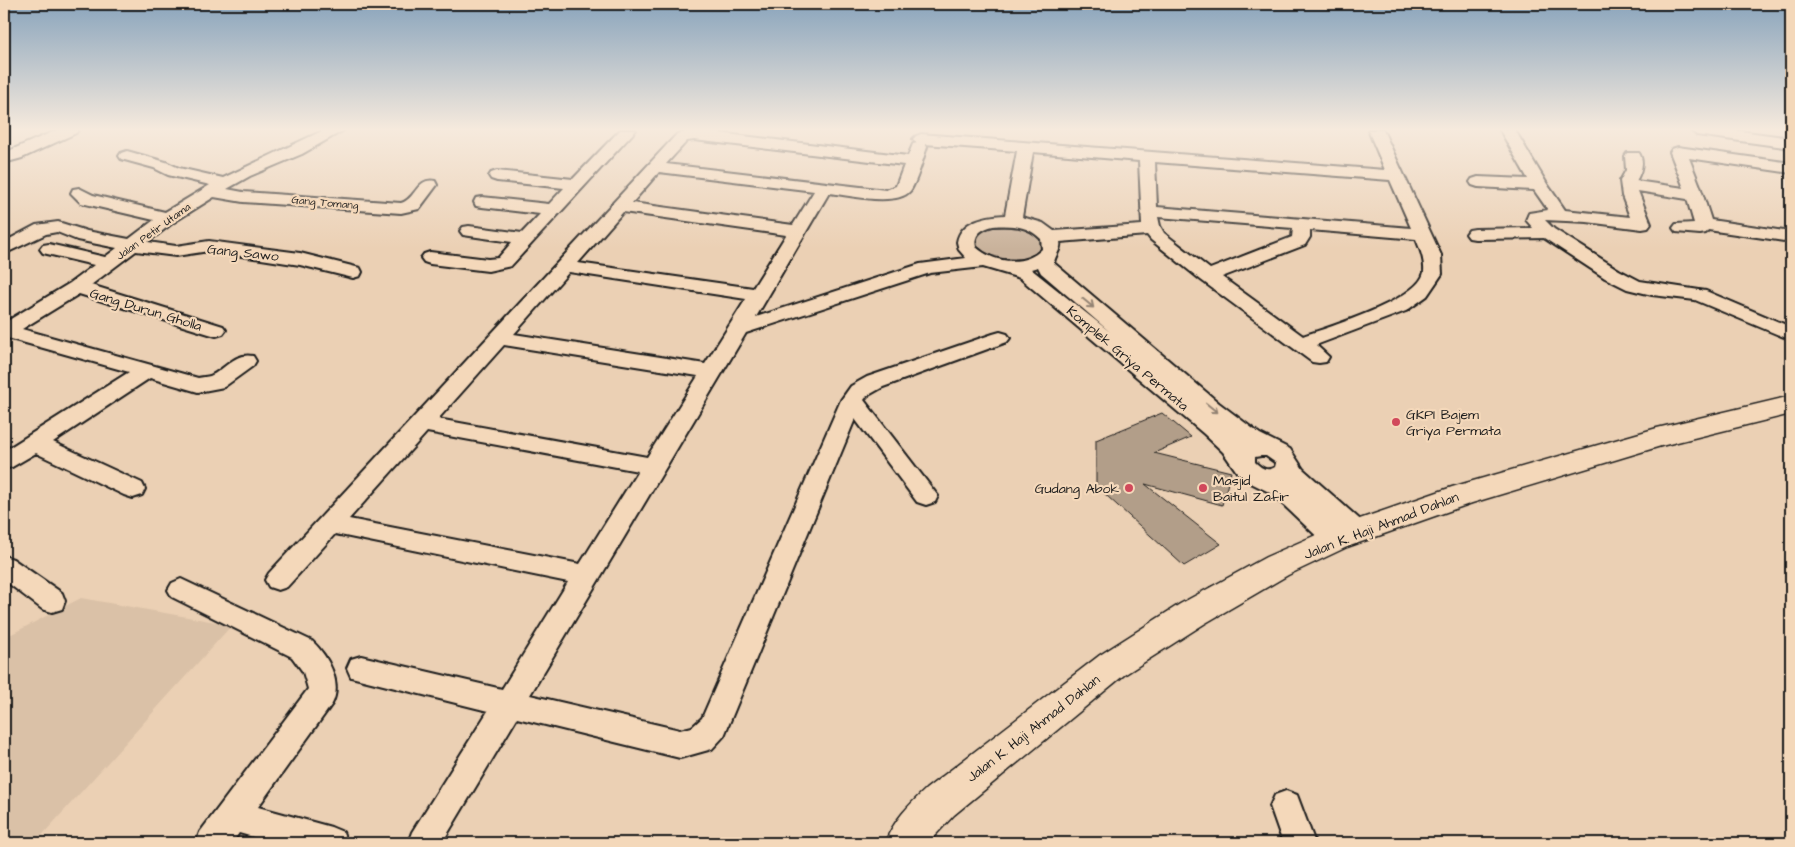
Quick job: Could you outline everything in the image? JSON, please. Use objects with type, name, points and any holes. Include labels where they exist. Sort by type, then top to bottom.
[{"type":"main road","name":"Jalan K. Haji Ahmad Dahlan","points":[[905,843],[918,824],[940,802],[1112,665],[1192,614],[1277,566],[1343,532],[1462,494],[1656,437],[1791,405]]},
{"type":"street","name":"Gang Tomang","points":[[169,170],[243,197],[406,208],[413,205],[429,185]]},
{"type":"street","name":"Jalan Petir Utama","points":[[4,331],[77,288],[168,218],[218,187],[256,170]]},
{"type":"street","points":[[430,258],[497,265],[504,262],[592,170]]},
{"type":"street","points":[[278,580],[652,170]]},
{"type":"street","points":[[674,170],[875,195],[896,193],[902,189],[910,170]]},
{"type":"street","points":[[1013,221],[1022,170]]},
{"type":"street","points":[[1148,170],[1151,220],[1158,236],[1208,276],[1319,357]]},
{"type":"street","points":[[1315,170],[1396,176]]},
{"type":"street","points":[[1301,344],[1399,307],[1420,292],[1433,274],[1432,255],[1393,170]]},
{"type":"street","points":[[1530,170],[1560,215]]},
{"type":"street","points":[[1634,170],[1628,180],[1630,196],[1642,224],[1560,215],[1535,217],[1535,220],[1548,233],[1612,274],[1634,285],[1699,295],[1791,334]]},
{"type":"street","points":[[1682,228],[1700,229],[1703,224],[1685,170]]},
{"type":"street","points":[[497,176],[578,184]]},
{"type":"street","points":[[1478,182],[1539,185]]},
{"type":"street","points":[[1629,185],[1694,195]]},
{"type":"street","points":[[424,843],[824,188]]},
{"type":"street","points":[[79,193],[87,199],[168,218]]},
{"type":"street","points":[[482,202],[554,210]]},
{"type":"street","points":[[618,206],[798,231]]},
{"type":"street","points":[[1048,246],[1038,228],[1013,221],[993,221],[977,226],[967,235],[966,246],[972,254],[984,261],[1006,266],[1029,264],[1048,246],[1151,220],[1302,224],[1423,234]]},
{"type":"street","points":[[1208,276],[1299,241],[1302,224]]},
{"type":"street","points":[[1703,224],[1791,237]]},
{"type":"street","name":"Gang Sawo","points":[[4,249],[53,226],[71,230],[83,236],[131,245],[176,251],[209,246],[300,259],[353,272]]},
{"type":"street","points":[[469,231],[526,239]]},
{"type":"street","points":[[1474,234],[1548,233]]},
{"type":"street","points":[[927,268],[934,262],[966,246]]},
{"type":"street","name":"Komplek Griya Permata","points":[[1006,266],[1056,286],[1252,440],[1286,459],[1282,477],[1245,467],[1231,446],[1056,286],[1045,263],[1048,246]]},
{"type":"street","points":[[49,249],[108,263]]},
{"type":"street","points":[[738,329],[927,268],[984,261]]},
{"type":"street","points":[[563,266],[759,295]]},
{"type":"street","name":"Gang Durun Gholla","points":[[77,288],[216,330]]},
{"type":"street","points":[[4,331],[198,385],[216,382],[246,361]]},
{"type":"street","points":[[498,338],[712,372]]},
{"type":"street","points":[[361,668],[680,744],[701,739],[712,727],[852,400],[859,391],[875,382],[1000,338]]},
{"type":"street","points":[[4,461],[146,371]]},
{"type":"street","points":[[852,400],[926,496]]},
{"type":"street","points":[[420,423],[654,466]]},
{"type":"street","points":[[35,443],[133,489]]},
{"type":"street","points":[[1242,461],[1243,454],[1249,449],[1258,447],[1269,449]]},
{"type":"street","points":[[1282,477],[1343,532]]},
{"type":"street","points":[[329,524],[586,576]]},
{"type":"street","points":[[4,566],[52,601]]},
{"type":"street","points":[[181,590],[302,649],[309,655],[323,686],[322,695],[212,843]]},
{"type":"street","points":[[1286,806],[1299,843]]},
{"type":"street","points":[[246,820],[331,843]]},
{"type":"shaded area","points":[[1011,220],[1040,230],[1045,248],[1023,260],[988,257],[971,240],[982,223]]},
{"type":"shaded area","points":[[81,598],[232,625],[35,843],[4,843],[4,638]]},
{"type":"building","name":"Gudang Abok","points":[[1162,413],[1191,437],[1154,453],[1231,472],[1222,505],[1145,484],[1221,544],[1184,566],[1096,486],[1096,440]]},
{"type":"place","name":"GKPI Bajem Griya Permata","points":[[1396,422]]},
{"type":"place","name":"Gudang Abok","points":[[1129,488]]},
{"type":"place","name":"Masjid Baitul Zafir","points":[[1203,488]]}]
